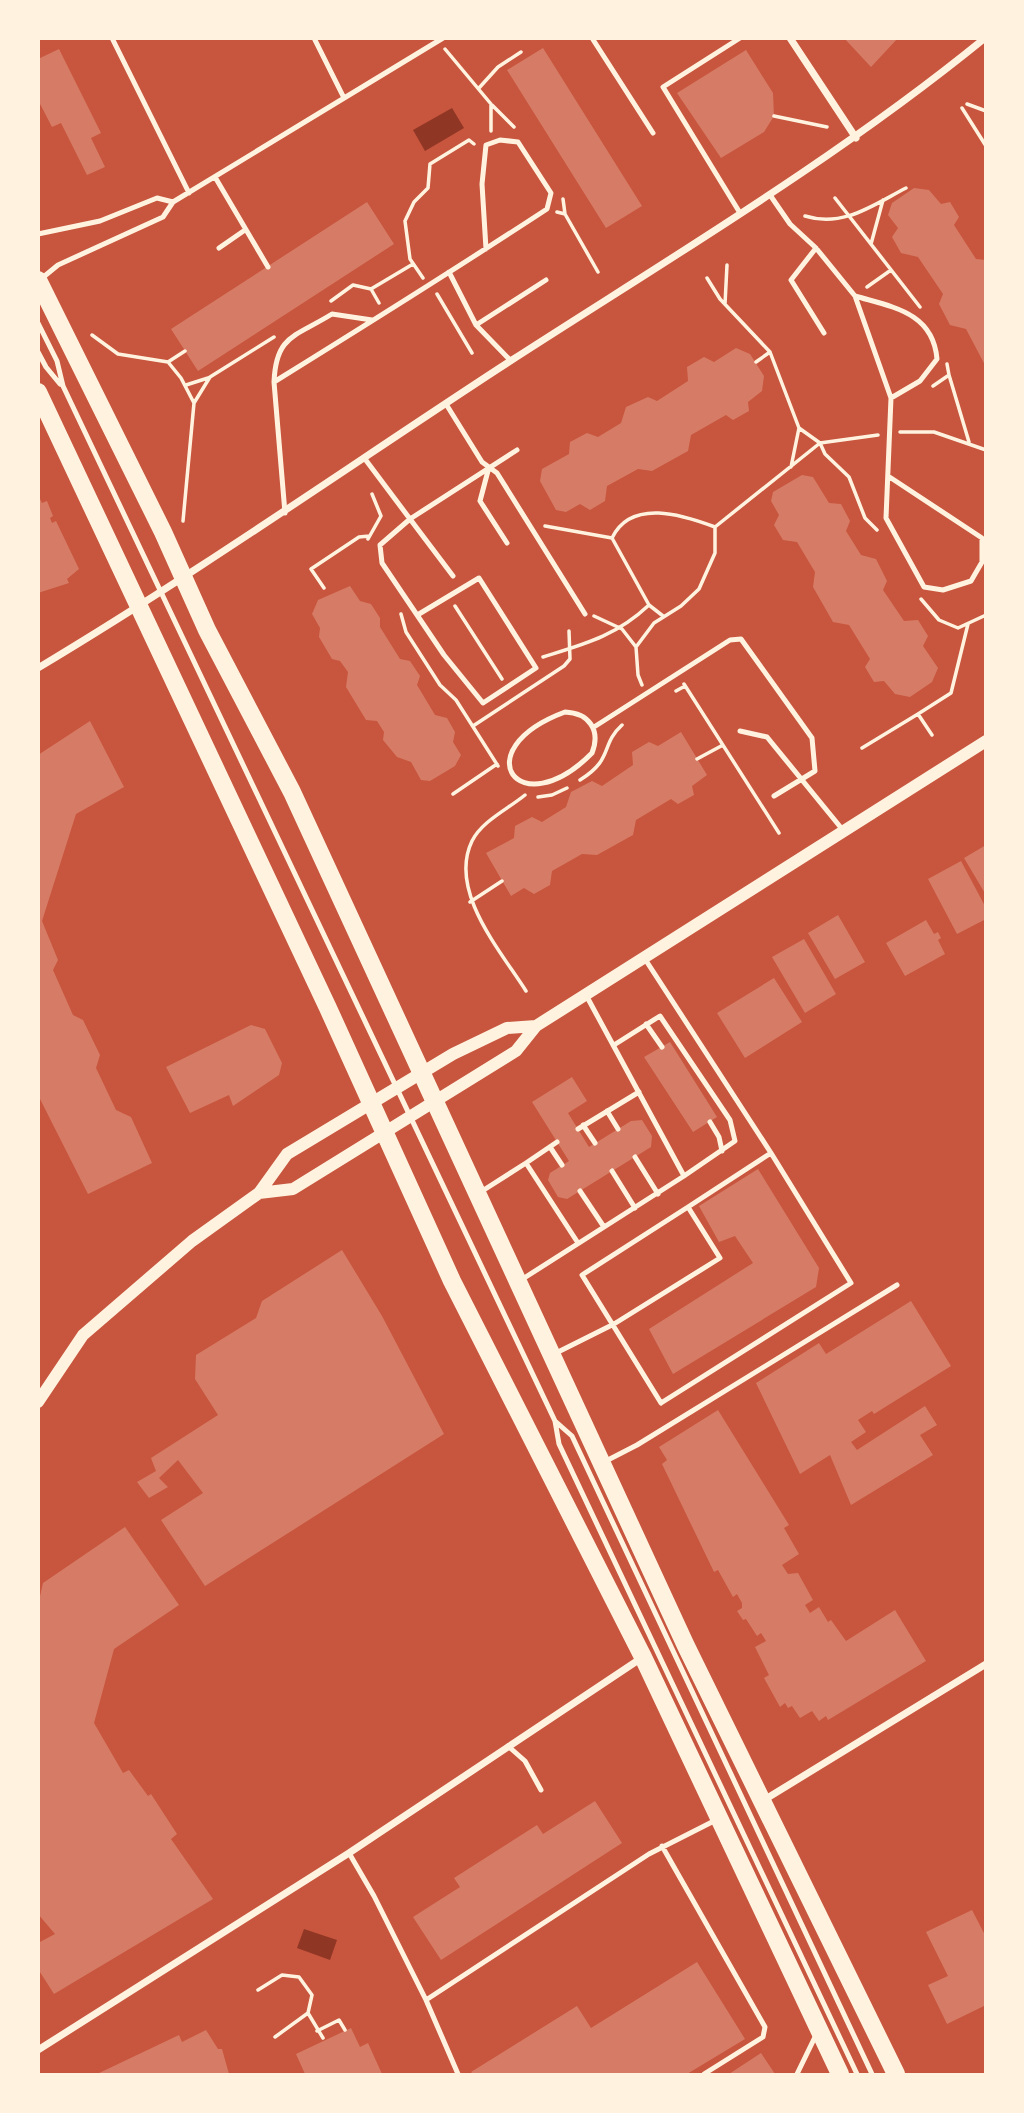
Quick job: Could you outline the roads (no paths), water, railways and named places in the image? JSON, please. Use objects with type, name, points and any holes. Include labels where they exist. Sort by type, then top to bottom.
[{"type":"main road","points":[[39,280],[163,531],[181,578],[292,792],[687,1646],[896,2074]]},
{"type":"main road","points":[[38,392],[371,1102],[452,1281],[643,1657],[721,1817],[840,2074]]},
{"type":"street","points":[[790,38],[856,138]]},
{"type":"street","points":[[38,668],[285,513],[511,361],[771,195],[856,138],[985,38]]},
{"type":"street","points":[[259,1193],[293,1189],[384,1130],[436,1102],[516,1051],[536,1026],[842,829],[985,741]]},
{"type":"street","points":[[38,1402],[83,1335],[192,1241],[259,1193],[287,1154],[453,1054],[507,1028],[536,1026]]},
{"type":"street","points":[[38,2050],[349,1853],[643,1657]]},
{"type":"street","points":[[764,1800],[985,1664]]},
{"type":"lane","points":[[112,38],[188,192]]},
{"type":"lane","points":[[314,38],[343,96]]},
{"type":"lane","points":[[39,280],[58,265],[163,217],[173,202],[188,192],[443,38]]},
{"type":"lane","points":[[592,38],[653,133]]},
{"type":"lane","points":[[740,38],[663,87],[740,213]]},
{"type":"lane","points":[[274,382],[428,286],[547,209],[551,193],[518,142],[500,140],[486,145],[482,184],[486,248]]},
{"type":"lane","points":[[215,177],[268,267]]},
{"type":"lane","points":[[771,195],[790,224],[816,248],[855,296],[891,398],[886,519],[924,587],[943,590],[971,581],[982,562],[982,538],[888,475]]},
{"type":"lane","points":[[38,234],[100,221],[157,198],[173,202]]},
{"type":"lane","points":[[219,248],[245,230]]},
{"type":"lane","points":[[816,248],[791,280],[824,333]]},
{"type":"lane","points":[[449,272],[476,325],[511,361]]},
{"type":"lane","points":[[476,325],[546,280]]},
{"type":"lane","points":[[855,296],[907,310],[936,344],[937,359],[920,381],[891,398]]},
{"type":"lane","points":[[285,513],[274,382],[275,357],[281,346],[332,314],[372,320]]},
{"type":"lane","points":[[38,323],[57,361],[63,386],[555,1421],[559,1444],[857,2074]]},
{"type":"lane","points":[[38,352],[46,368],[63,386]]},
{"type":"lane","points":[[446,404],[482,462],[497,473],[585,614]]},
{"type":"lane","points":[[419,614],[479,578],[536,668],[483,703],[444,655],[419,614],[382,563],[380,545],[410,519],[517,450]]},
{"type":"lane","points":[[365,459],[453,576]]},
{"type":"lane","points":[[489,467],[480,501],[507,543]]},
{"type":"lane","points":[[594,727],[730,640],[741,639],[812,738],[815,771],[774,796]]},
{"type":"lane","points":[[565,712],[582,715],[594,727],[595,744],[586,759],[551,781],[534,786],[526,785],[513,774],[509,758],[515,742],[565,712]]},
{"type":"lane","points":[[740,731],[767,737],[842,829]]},
{"type":"lane","points":[[645,957],[771,1153],[851,1283],[661,1403],[582,1275],[771,1153]]},
{"type":"lane","points":[[586,995],[684,1176]]},
{"type":"lane","points":[[517,1283],[659,1194],[735,1141],[730,1120],[660,1016],[614,1045]]},
{"type":"lane","points":[[646,1024],[662,1047]]},
{"type":"lane","points":[[595,1143],[581,1127],[639,1091]]},
{"type":"lane","points":[[607,1111],[618,1129]]},
{"type":"lane","points":[[710,1122],[719,1137],[722,1151]]},
{"type":"lane","points":[[476,1194],[557,1142]]},
{"type":"lane","points":[[550,1147],[562,1166]]},
{"type":"lane","points":[[635,1157],[659,1194]]},
{"type":"lane","points":[[526,1163],[578,1243]]},
{"type":"lane","points":[[612,1171],[635,1208]]},
{"type":"lane","points":[[580,1191],[604,1227]]},
{"type":"lane","points":[[551,1355],[614,1324],[720,1258],[688,1207]]},
{"type":"lane","points":[[601,1463],[637,1445],[897,1285]]},
{"type":"lane","points":[[555,1421],[572,1436],[872,2074]]},
{"type":"lane","points":[[508,1746],[526,1762],[541,1790]]},
{"type":"lane","points":[[426,2000],[662,1846],[721,1817]]},
{"type":"lane","points":[[662,1846],[765,2027],[763,2037],[704,2074]]},
{"type":"lane","points":[[349,1853],[374,1895],[426,2000],[458,2074]]},
{"type":"lane","points":[[797,2074],[818,2031]]}]
